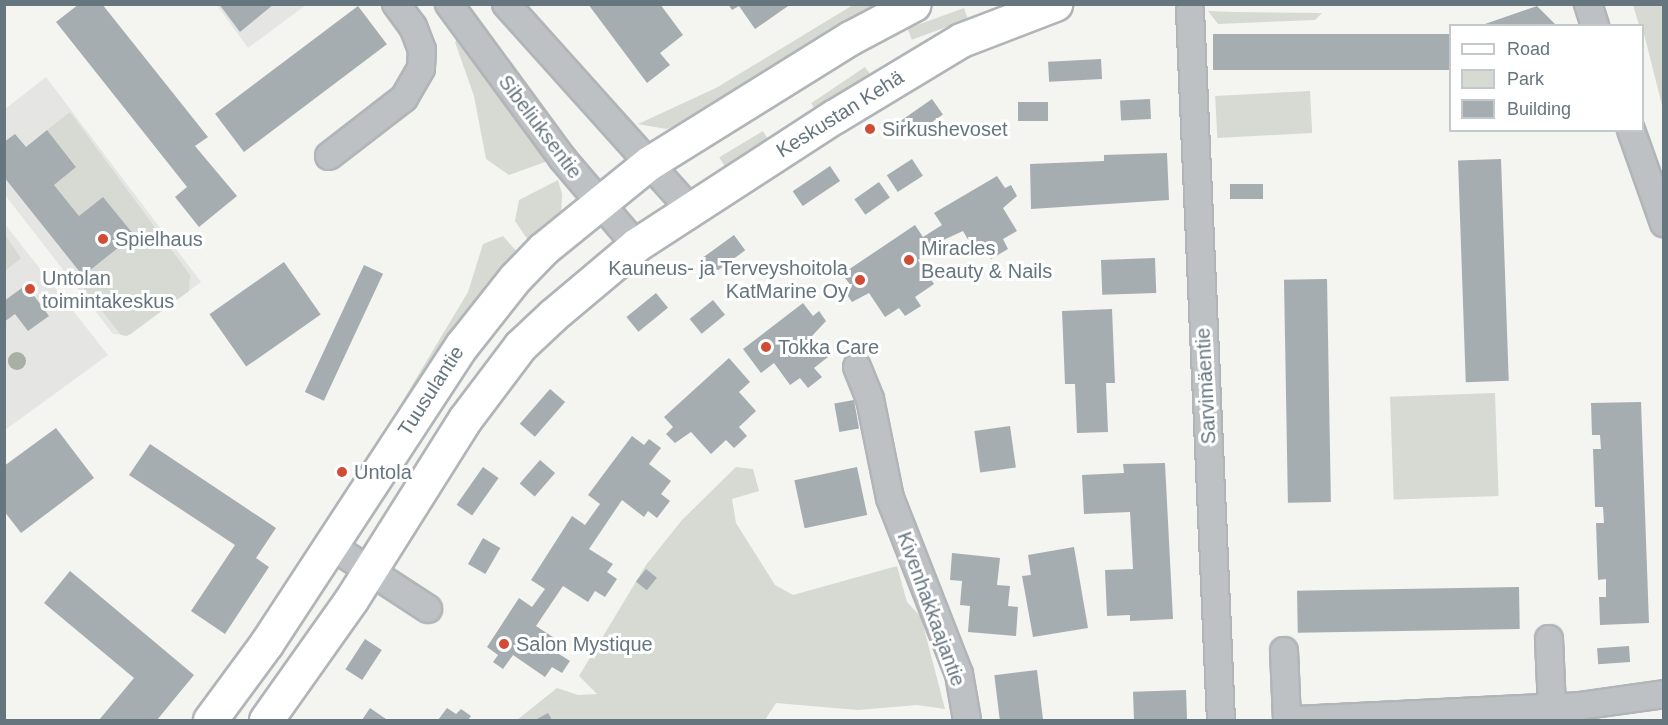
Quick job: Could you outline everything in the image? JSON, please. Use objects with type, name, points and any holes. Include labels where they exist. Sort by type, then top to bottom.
[{"type":"main road","points":[[598,203],[649,163],[850,38],[914,4]]},
{"type":"main road","name":"Keskustan Kehä","points":[[636,245],[690,208],[961,40],[1055,4]]},
{"type":"main road","name":"Tuusulantie","points":[[210,720],[487,310],[543,249],[598,203]]},
{"type":"main road","points":[[266,720],[369,571],[465,419],[520,346],[636,245]]},
{"type":"street","points":[[329,156],[404,98],[421,68],[422,50],[413,27],[396,4]]},
{"type":"street","name":"Sibeliuksentie","points":[[449,4],[598,203],[636,245]]},
{"type":"street","points":[[506,4],[690,208]]},
{"type":"street","points":[[1588,4],[1594,24]]},
{"type":"street","name":"Sarvimäentie","points":[[1190,11],[1221,720]]},
{"type":"street","points":[[1632,132],[1664,223]]},
{"type":"street","name":"Kivenhakkaajantie","points":[[857,367],[870,399],[890,498],[959,674],[967,720]]},
{"type":"street","points":[[330,545],[428,609]]},
{"type":"street","points":[[1549,639],[1552,708]]},
{"type":"street","points":[[1284,651],[1287,720]]},
{"type":"street","points":[[1296,720],[1552,708],[1664,694]]},
{"type":"shaded area","points":[[217,5],[306,5],[248,48]]},
{"type":"shaded area","name":"Spielhaus","points":[[46,77],[201,282],[130,335],[113,334],[5,195],[5,109]]},
{"type":"shaded area","name":"Untolan toimintakeskus","points":[[4,223],[108,355],[5,430],[4,430]]},
{"type":"green space","points":[[853,5],[880,5],[689,122],[666,129],[638,124],[716,88]]},
{"type":"green space","points":[[1633,5],[1663,5],[1663,109],[1644,34],[1644,24],[1639,24]]},
{"type":"green space","points":[[964,8],[968,19],[912,40],[908,29]]},
{"type":"green space","points":[[1208,11],[1322,13],[1315,20],[1218,24]]},
{"type":"green space","points":[[458,39],[533,136],[548,161],[509,175],[486,159],[474,96],[455,42]]},
{"type":"green space","points":[[865,67],[871,76],[817,112],[811,103]]},
{"type":"green space","points":[[1310,91],[1312,133],[1217,138],[1215,96]]},
{"type":"green space","points":[[70,112],[190,275],[189,291],[127,336],[121,335],[78,281],[133,235],[103,197],[79,216],[54,185],[76,166],[47,130]]},
{"type":"green space","points":[[763,131],[769,141],[725,168],[719,157]]},
{"type":"green space","points":[[558,180],[562,194],[561,216],[532,246],[515,221],[519,200]]},
{"type":"green space","points":[[5,235],[21,258],[5,271]]},
{"type":"green space","points":[[503,236],[519,254],[390,422],[468,292],[483,244]]},
{"type":"green space","points":[[1495,393],[1499,496],[1394,500],[1390,397]]},
{"type":"green space","points":[[736,467],[753,469],[759,491],[732,499],[736,523],[775,585],[793,595],[897,566],[907,602],[921,617],[945,709],[917,705],[858,710],[776,703],[765,720],[517,720],[557,688],[578,695],[597,694],[579,676],[646,565],[682,520]]},
{"type":"building","points":[[79,4],[102,4],[208,137],[195,146],[237,196],[199,227],[175,197],[187,187],[56,22]]},
{"type":"building","points":[[219,4],[274,4],[240,32]]},
{"type":"building","points":[[588,4],[660,4],[683,35],[660,53],[670,65],[647,83]]},
{"type":"building","points":[[728,4],[791,4],[755,29],[739,6],[732,10]]},
{"type":"building","points":[[358,6],[387,44],[244,152],[215,114]]},
{"type":"building","points":[[1537,6],[1555,24],[1485,24]]},
{"type":"building","points":[[1213,34],[1449,34],[1449,70],[1213,70]]},
{"type":"building","points":[[1101,59],[1102,79],[1049,82],[1048,62]]},
{"type":"building","points":[[932,99],[943,115],[912,136],[901,121]]},
{"type":"building","points":[[1150,99],[1151,119],[1121,121],[1120,101]]},
{"type":"building","points":[[1018,102],[1048,102],[1048,121],[1018,121]]},
{"type":"building","points":[[47,130],[76,167],[54,185],[79,216],[103,197],[134,235],[83,276],[4,177],[4,142],[15,134],[26,147]]},
{"type":"building","points":[[1167,153],[1169,200],[1031,209],[1030,164],[1104,161],[1104,155]]},
{"type":"building","points":[[912,159],[923,176],[898,192],[887,175]]},
{"type":"building","points":[[1501,159],[1509,381],[1466,382],[1458,161]]},
{"type":"building","points":[[830,166],[840,181],[803,206],[793,191]]},
{"type":"building","points":[[997,176],[1005,188],[1011,185],[1017,196],[1003,208],[1017,231],[1003,239],[1008,249],[991,259],[985,250],[977,255],[963,231],[939,242],[918,260],[934,284],[915,297],[921,306],[905,316],[899,308],[885,317],[869,293],[852,302],[845,292],[852,287],[842,274],[915,225],[923,237],[942,225],[934,213]]},
{"type":"building","points":[[879,182],[890,198],[865,215],[854,199]]},
{"type":"building","points":[[1230,184],[1263,184],[1263,199],[1230,199]]},
{"type":"building","points":[[734,235],[745,250],[710,276],[699,260]]},
{"type":"building","points":[[1155,258],[1156,293],[1102,295],[1101,260]]},
{"type":"building","points":[[284,262],[321,314],[246,367],[209,314]]},
{"type":"building","points":[[364,265],[383,274],[324,401],[305,392]]},
{"type":"building","points":[[1327,279],[1331,502],[1288,503],[1284,280]]},
{"type":"building","points":[[26,285],[49,316],[28,331],[15,314],[4,322],[4,301]]},
{"type":"building","points":[[656,293],[668,308],[638,332],[626,317]]},
{"type":"building","points":[[713,300],[725,315],[702,334],[690,319]]},
{"type":"building","points":[[803,303],[813,316],[819,311],[826,321],[812,336],[828,357],[814,368],[822,377],[808,388],[800,378],[790,385],[774,363],[761,373],[743,349]]},
{"type":"building","points":[[1112,309],[1115,383],[1106,383],[1108,432],[1077,433],[1075,384],[1065,384],[1062,311]]},
{"type":"building","points":[[729,358],[750,382],[739,392],[756,411],[739,427],[747,436],[734,448],[726,440],[711,454],[691,432],[675,443],[666,434],[673,427],[664,417]]},
{"type":"building","points":[[550,389],[565,402],[535,437],[520,424]]},
{"type":"building","points":[[854,400],[859,429],[839,432],[834,403]]},
{"type":"building","points":[[1641,402],[1649,623],[1600,625],[1599,597],[1606,597],[1606,579],[1598,580],[1596,523],[1604,523],[1603,507],[1595,507],[1593,449],[1601,449],[1600,435],[1592,435],[1591,403]]},
{"type":"building","points":[[1010,426],[1016,468],[980,473],[974,431]]},
{"type":"building","points":[[56,428],[94,478],[21,533],[4,511],[4,466]]},
{"type":"building","points":[[632,436],[644,445],[649,439],[661,448],[649,464],[671,481],[661,494],[670,501],[657,518],[648,511],[644,517],[622,500],[589,549],[613,564],[607,572],[617,579],[605,597],[595,591],[588,602],[563,586],[536,626],[565,645],[559,654],[570,661],[562,673],[552,667],[545,677],[513,655],[503,669],[493,662],[498,655],[487,647],[519,598],[532,607],[545,589],[531,580],[572,516],[585,525],[600,504],[588,495]]},
{"type":"building","points":[[150,444],[276,528],[256,558],[269,567],[225,634],[191,611],[235,545],[129,475]]},
{"type":"building","points":[[540,460],[555,473],[535,497],[520,483]]},
{"type":"building","points":[[1165,463],[1173,619],[1130,621],[1130,615],[1107,616],[1105,570],[1133,569],[1130,512],[1084,514],[1082,475],[1124,473],[1123,464]]},
{"type":"building","points":[[483,467],[499,478],[472,516],[457,505]]},
{"type":"building","points":[[857,467],[867,515],[805,528],[794,480]]},
{"type":"building","points":[[483,538],[500,548],[485,574],[468,564]]},
{"type":"building","points":[[1074,547],[1088,628],[1033,637],[1022,576],[1031,575],[1028,555]]},
{"type":"building","points":[[952,553],[1000,558],[997,585],[1010,586],[1008,606],[1018,607],[1016,636],[968,632],[970,606],[960,605],[962,581],[950,580]]},
{"type":"building","points":[[646,569],[657,578],[647,590],[636,581]]},
{"type":"building","points":[[70,571],[194,675],[157,720],[99,720],[134,678],[44,603]]},
{"type":"building","points":[[1519,587],[1520,629],[1298,633],[1297,591]]},
{"type":"building","points":[[365,639],[382,650],[362,680],[345,669]]},
{"type":"building","points":[[1629,646],[1630,662],[1598,664],[1597,648]]},
{"type":"building","points":[[1037,670],[1043,720],[1000,720],[994,675]]},
{"type":"building","points":[[1186,690],[1187,720],[1134,720],[1133,692]]},
{"type":"building","points":[[370,708],[386,719],[362,720]]},
{"type":"building","points":[[447,708],[456,714],[461,709],[471,716],[468,720],[438,720]]},
{"type":"building","points":[[548,713],[552,720],[535,720]]},
{"type":"place","name":"Sirkushevoset","points":[[870,129]]},
{"type":"place","name":"Spielhaus","points":[[103,239]]},
{"type":"place","name":"Miracles Beauty & Nails","points":[[909,260]]},
{"type":"place","name":"Kauneus- ja Terveyshoitola KatMarine Oy","points":[[860,280]]},
{"type":"place","name":"Untolan toimintakeskus","points":[[30,289]]},
{"type":"place","name":"Tokka Care","points":[[766,347]]},
{"type":"place","name":"Untola","points":[[342,472]]},
{"type":"place","name":"Salon Mystique","points":[[504,644]]}]
